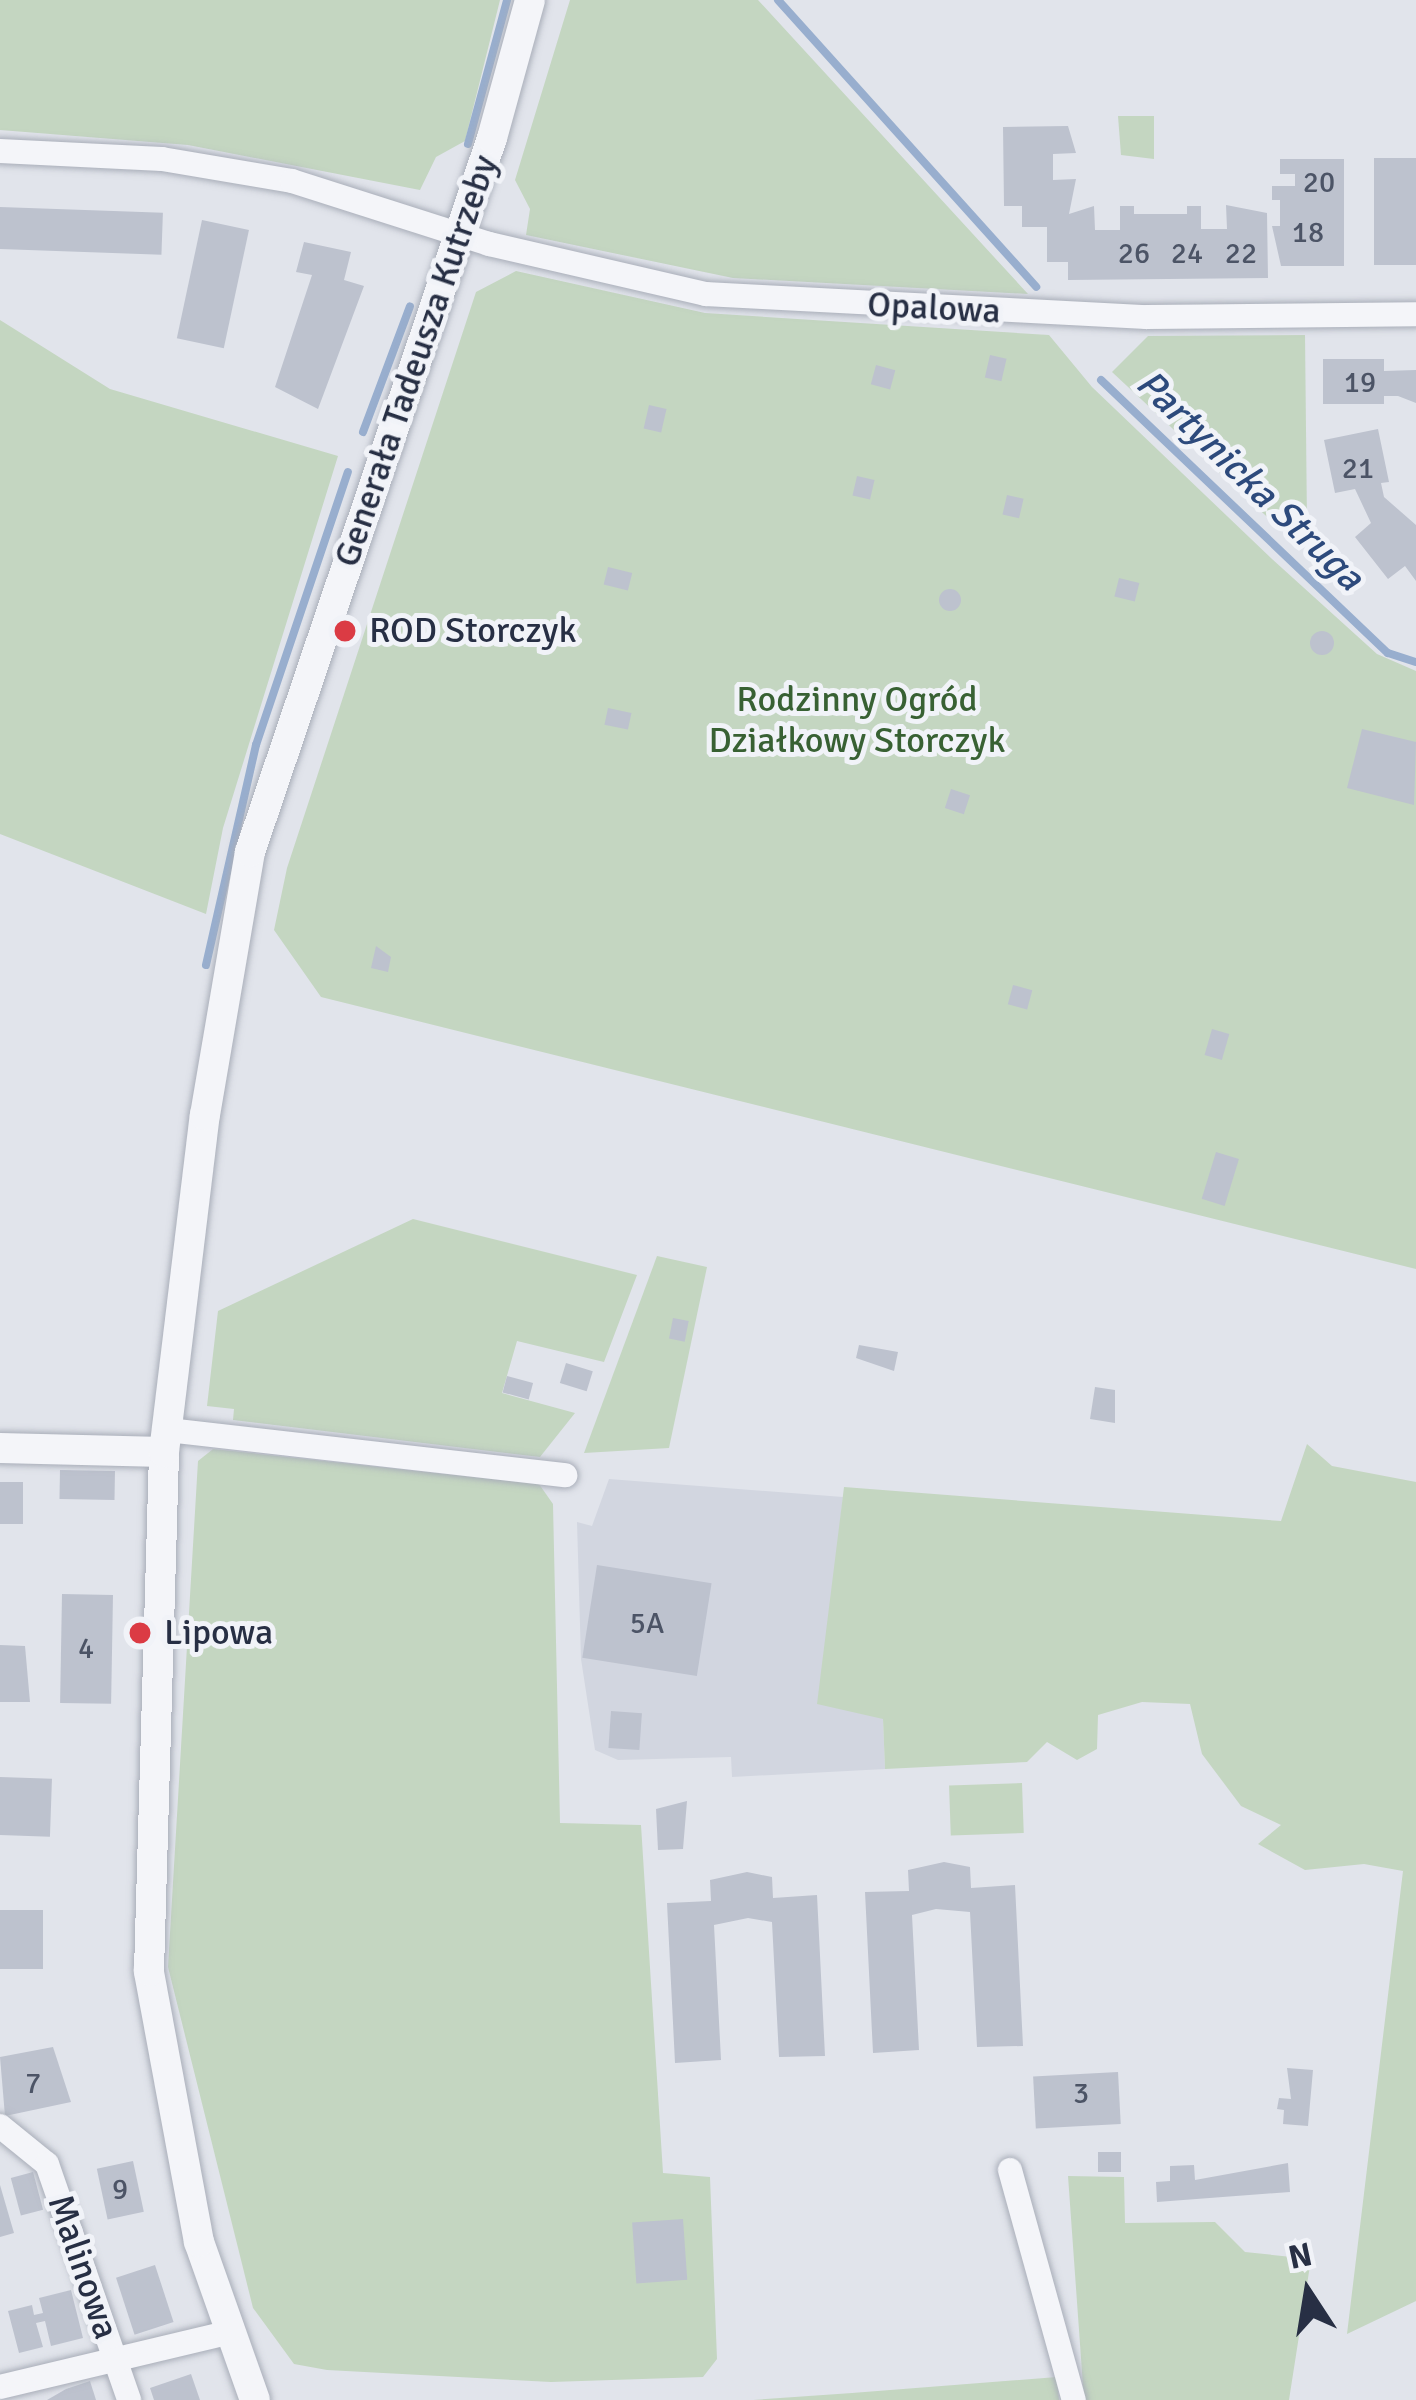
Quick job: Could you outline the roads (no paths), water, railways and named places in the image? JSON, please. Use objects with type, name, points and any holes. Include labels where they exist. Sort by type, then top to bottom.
[{"type":"street","name":"Generała Tadeusza Kutrzeby","points":[[167,1436],[241,887],[460,234],[530,0]]},
{"type":"street","name":"Opalowa","points":[[0,151],[162,159],[255,174],[366,199],[460,234],[705,294],[1146,317],[1416,314]]},
{"type":"street","points":[[167,1436],[148,1971],[199,2242],[227,2332],[255,2400]]},
{"type":"street","points":[[0,1448],[167,1436],[565,1475]]},
{"type":"street","name":"Malinowa","points":[[0,2126],[47,2164],[128,2400]]},
{"type":"street","points":[[1010,2170],[1073,2400]]},
{"type":"street","name":"Malinowa","points":[[3,2400],[0,2388],[227,2332]]},
{"type":"waterway","points":[[468,144],[507,0]]},
{"type":"waterway","name":"Partynicka Struga","points":[[778,0],[1036,287]]},
{"type":"waterway","points":[[363,432],[410,306]]},
{"type":"waterway","name":"Partynicka Struga","points":[[1101,380],[1388,653],[1416,662]]},
{"type":"waterway","points":[[206,965],[256,745],[348,472]]},
{"type":"place","name":"ROD Storczyk","points":[[345,631]]},
{"type":"place","name":"Lipowa","points":[[140,1633]]},
{"type":"park label","name":"Rodzinny Ogród Działkowy Storczyk","points":[[857,720]]}]
